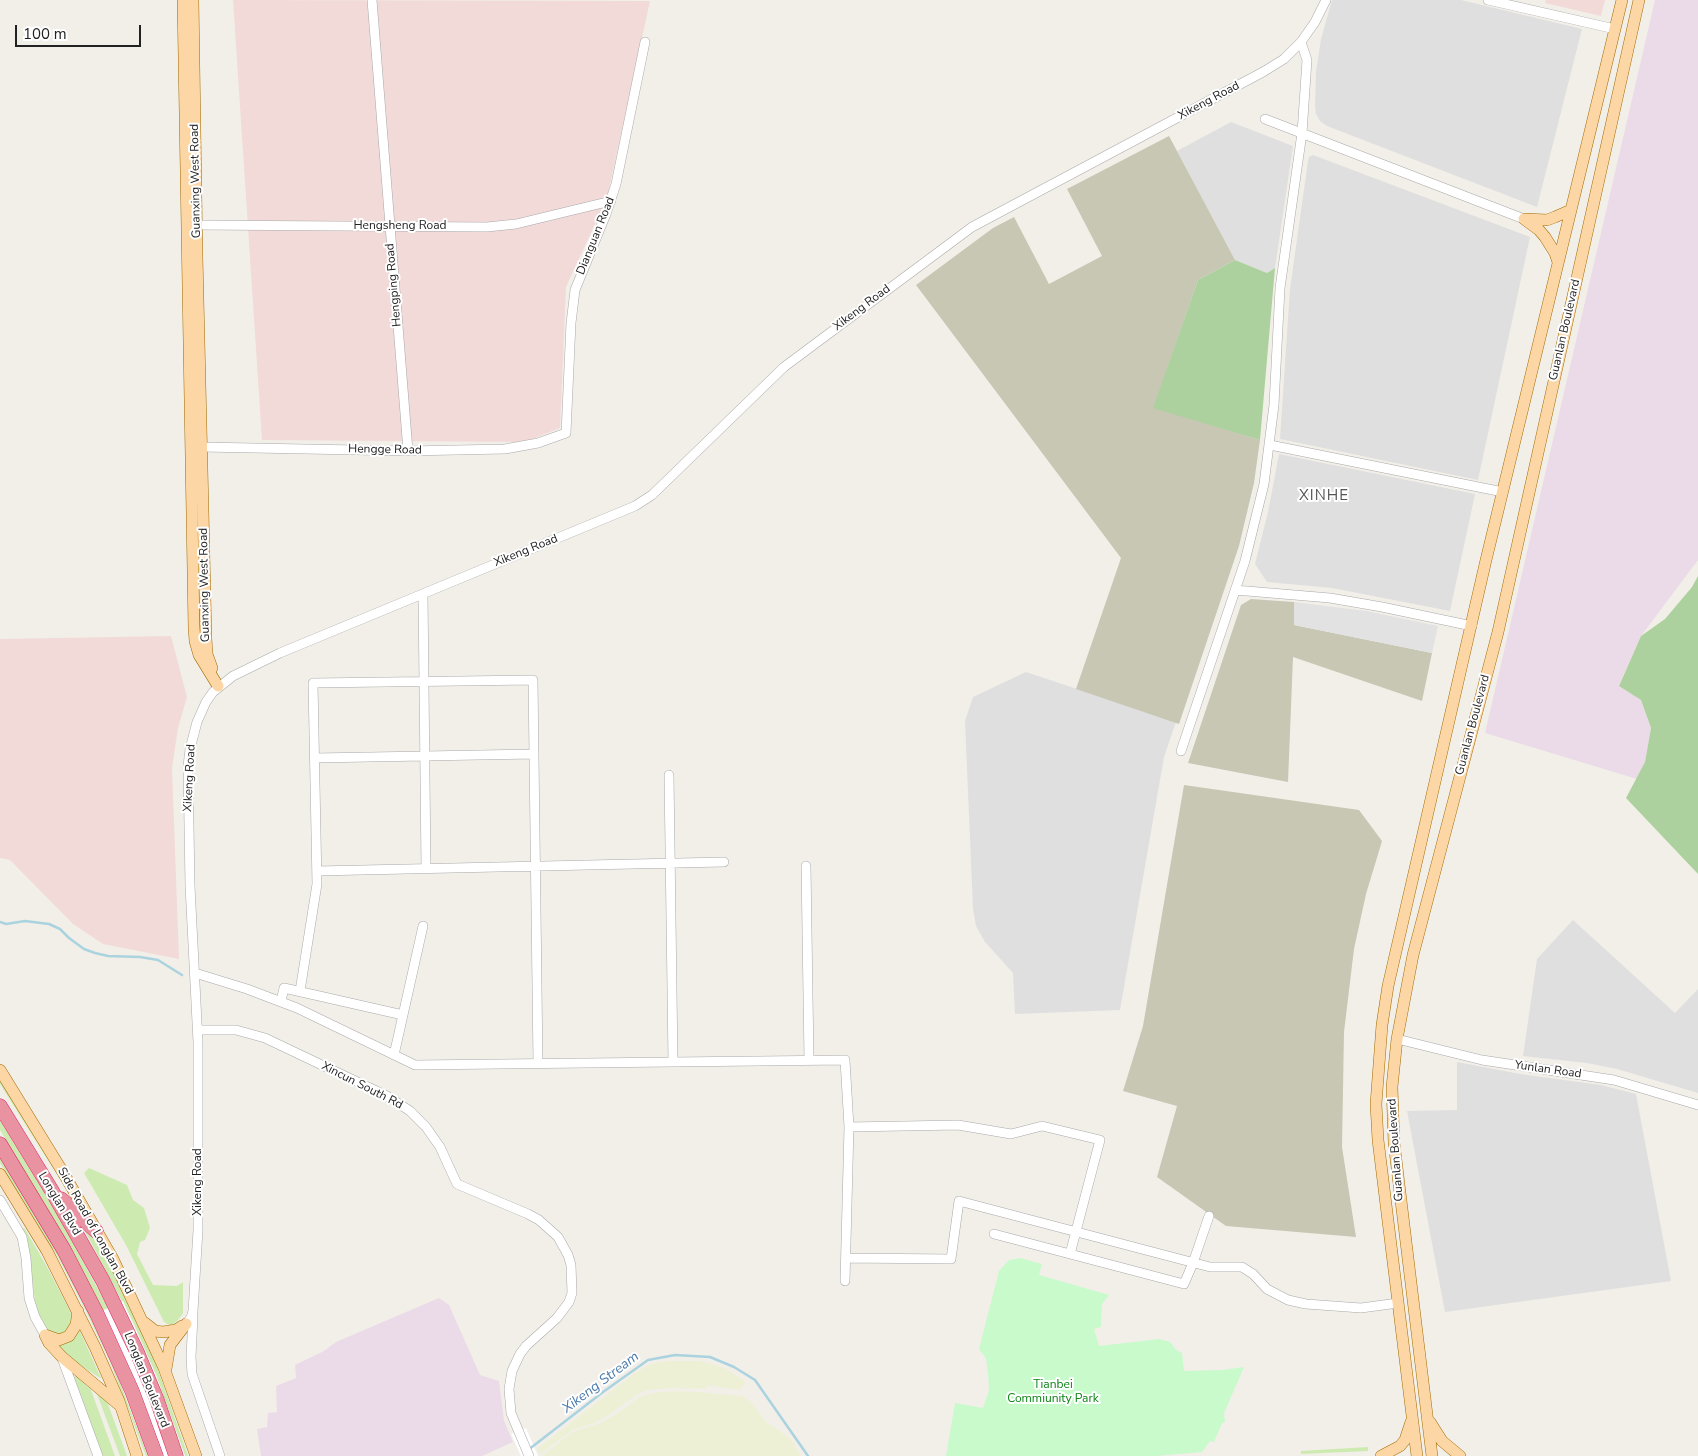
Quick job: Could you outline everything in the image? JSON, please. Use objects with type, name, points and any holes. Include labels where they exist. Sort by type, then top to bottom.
[{"type":"highway","name":"Longlan Blvd","points":[[0,1106],[52,1191],[115,1305]]},
{"type":"highway","name":"Longlan Blvd","points":[[0,1144],[64,1250],[97,1314]]},
{"type":"highway","points":[[52,1191],[96,1230]]},
{"type":"highway","name":"Longlan Boulevard","points":[[115,1305],[157,1400],[176,1456]]},
{"type":"highway","name":"Longlan Boulevard","points":[[97,1314],[132,1390],[156,1456]]},
{"type":"main road","name":"Guanxing West Road","points":[[184,0],[202,447],[207,648],[208,659],[218,686]]},
{"type":"main road","name":"Guanxing West Road","points":[[193,0],[194,628],[199,655],[218,686]]},
{"type":"main road","name":"Guanlan Boulevard","points":[[1418,1456],[1378,1140],[1376,1104],[1382,1025],[1393,967],[1503,492],[1622,0]]},
{"type":"main road","name":"Guanlan Boulevard","points":[[1432,1456],[1394,1143],[1392,1087],[1397,1039],[1413,955],[1498,632],[1639,0]]},
{"type":"main road","points":[[1524,219],[1547,220],[1571,210]]},
{"type":"main road","points":[[1524,219],[1545,237],[1558,262]]},
{"type":"main road","name":"Side Road of Longlan Blvd","points":[[0,1070],[107,1248],[145,1323],[196,1456]]},
{"type":"main road","points":[[0,1174],[47,1251],[78,1311],[121,1407],[137,1456]]},
{"type":"main road","points":[[45,1335],[60,1340],[69,1336],[76,1325],[78,1311]]},
{"type":"main road","points":[[145,1323],[151,1329],[163,1332],[176,1330],[186,1324]]},
{"type":"main road","points":[[168,1379],[166,1365],[168,1351],[173,1339],[186,1324]]},
{"type":"main road","points":[[45,1335],[49,1343],[62,1357],[121,1407]]},
{"type":"main road","points":[[1381,1456],[1400,1446],[1405,1440],[1411,1424],[1412,1413]]},
{"type":"main road","points":[[1427,1415],[1442,1441],[1460,1456]]},
{"type":"street","name":"Hengping Road","points":[[372,0],[408,451]]},
{"type":"street","name":"Xikeng Road","points":[[186,1324],[191,1318],[193,1311],[198,1230],[198,1030],[190,886],[188,766],[197,722],[209,697],[218,686],[233,676],[280,653],[635,506],[652,495],[784,367],[972,227],[1284,59],[1301,42],[1315,22],[1326,0]]},
{"type":"street","points":[[1488,0],[1615,29]]},
{"type":"street","name":"Dianguan Road","points":[[566,433],[571,323],[575,290],[610,201],[617,177],[645,42]]},
{"type":"street","points":[[1181,751],[1245,561],[1258,510],[1270,445],[1280,288],[1302,133],[1307,60],[1301,42]]},
{"type":"street","points":[[1265,119],[1524,219]]},
{"type":"street","name":"Hengsheng Road","points":[[192,225],[502,226],[610,201]]},
{"type":"street","name":"Hengge Road","points":[[202,447],[408,451],[505,449],[538,443],[566,433]]},
{"type":"street","points":[[1270,445],[1503,492]]},
{"type":"street","points":[[1235,590],[1330,598],[1472,626]]},
{"type":"street","points":[[423,594],[426,868]]},
{"type":"street","points":[[300,991],[317,884],[313,682],[533,680],[538,1063]]},
{"type":"street","points":[[315,758],[534,754]]},
{"type":"street","points":[[669,775],[673,1062]]},
{"type":"street","points":[[317,871],[724,862]]},
{"type":"street","points":[[806,866],[809,1060]]},
{"type":"street","points":[[394,1054],[423,926]]},
{"type":"street","points":[[195,973],[281,1001],[415,1065],[845,1060],[849,1127],[845,1281]]},
{"type":"street","points":[[281,1001],[284,988],[403,1015]]},
{"type":"street","name":"Xincun South Rd","points":[[198,1030],[236,1030],[265,1038],[387,1096],[410,1111],[426,1127],[440,1147],[456,1184],[528,1214],[539,1220],[558,1237],[571,1265],[572,1293],[564,1309],[526,1346],[516,1362],[510,1382],[509,1398],[512,1413],[529,1456]]},
{"type":"street","name":"Yunlan Road","points":[[1397,1039],[1482,1060],[1614,1080],[1698,1104]]},
{"type":"street","points":[[849,1127],[958,1125],[1011,1134],[1042,1126],[1100,1140],[1070,1254]]},
{"type":"street","points":[[0,1200],[22,1237],[26,1258],[29,1298],[35,1317],[45,1335]]},
{"type":"street","points":[[846,1258],[951,1259],[959,1201],[1193,1263],[1210,1267],[1242,1268],[1254,1274],[1267,1289],[1288,1300],[1306,1304],[1362,1308],[1398,1304]]},
{"type":"street","points":[[994,1234],[1184,1284],[1209,1216]]},
{"type":"street","points":[[193,1311],[192,1374],[220,1456]]},
{"type":"street","points":[[62,1357],[98,1456]]},
{"type":"shaded area","points":[[233,0],[650,1],[607,198],[566,287],[560,428],[525,442],[262,440]]},
{"type":"shaded area","points":[[1332,0],[1461,0],[1582,29],[1537,207],[1327,126],[1320,121],[1316,114],[1315,105],[1316,72],[1321,39]]},
{"type":"shaded area","points":[[1546,0],[1605,0],[1601,16],[1545,3]]},
{"type":"shaded area","points":[[1655,0],[1698,0],[1698,560],[1641,636],[1619,685],[1641,700],[1651,728],[1645,762],[1637,779],[1485,733]]},
{"type":"shaded area","points":[[1231,122],[1293,146],[1275,268],[1267,273],[1235,260],[1177,151]]},
{"type":"shaded area","points":[[1169,136],[1235,260],[1198,280],[1154,407],[1260,440],[1254,483],[1239,546],[1179,724],[1076,689],[1121,558],[916,285],[993,228],[1014,217],[1049,284],[1102,256],[1067,189]]},
{"type":"shaded area","points":[[1313,155],[1530,237],[1478,480],[1280,439],[1290,289],[1308,161],[1309,157]]},
{"type":"shaded area","points":[[1279,454],[1475,494],[1450,611],[1332,588],[1267,582],[1255,564],[1268,512]]},
{"type":"shaded area","points":[[1251,599],[1294,602],[1294,625],[1432,653],[1422,701],[1293,657],[1288,782],[1188,763],[1241,605]]},
{"type":"shaded area","points":[[1294,602],[1366,611],[1438,626],[1432,653],[1294,625]]},
{"type":"shaded area","points":[[171,636],[187,697],[178,728],[172,768],[179,959],[103,944],[73,924],[10,860],[0,858],[0,639]]},
{"type":"shaded area","points":[[1026,672],[1176,722],[1164,757],[1120,1010],[1015,1014],[1013,973],[985,942],[976,926],[973,909],[965,721],[973,697]]},
{"type":"shaded area","points":[[1184,785],[1359,810],[1382,841],[1366,894],[1354,949],[1344,1032],[1342,1147],[1356,1237],[1226,1226],[1157,1177],[1177,1106],[1123,1091],[1143,1026]]},
{"type":"shaded area","points":[[1573,920],[1675,1013],[1698,989],[1698,1093],[1617,1069],[1587,1063],[1523,1056],[1537,959]]},
{"type":"shaded area","points":[[1457,1062],[1520,1074],[1601,1085],[1636,1094],[1671,1281],[1445,1312],[1407,1111],[1457,1110]]},
{"type":"shaded area","points":[[439,1298],[449,1305],[480,1375],[499,1381],[504,1421],[513,1442],[482,1456],[261,1456],[257,1429],[267,1427],[268,1413],[277,1412],[276,1386],[296,1378],[295,1365],[324,1351],[336,1342]]},
{"type":"shaded area","points":[[674,1361],[699,1361],[712,1364],[725,1368],[746,1382],[740,1390],[707,1385],[706,1389],[674,1388],[646,1390],[607,1416],[594,1423],[572,1430],[540,1454],[537,1449],[635,1373],[648,1365]]},
{"type":"shaded area","points":[[684,1391],[743,1396],[752,1403],[766,1422],[791,1439],[801,1456],[542,1456],[572,1432],[598,1424],[617,1414],[641,1396],[658,1392]]},
{"type":"green space","points":[[1235,260],[1267,273],[1275,268],[1260,440],[1153,408],[1198,280]]},
{"type":"green space","points":[[1698,576],[1698,874],[1626,798],[1645,762],[1651,728],[1641,700],[1619,686],[1641,636],[1665,619],[1692,587]]},
{"type":"green space","points":[[0,1077],[23,1115],[77,1206],[0,1084]]},
{"type":"green space","points":[[0,1120],[62,1222],[108,1308],[103,1310],[66,1239],[0,1130]]},
{"type":"green space","points":[[0,1156],[57,1251],[84,1302],[118,1377],[148,1456],[146,1456],[111,1364],[86,1311],[58,1257],[0,1163]]},
{"type":"green space","points":[[89,1168],[127,1185],[133,1200],[144,1208],[150,1228],[145,1240],[140,1242],[137,1254],[153,1285],[177,1286],[183,1282],[183,1313],[171,1326],[164,1322],[126,1245],[84,1173]]},
{"type":"green space","points":[[78,1218],[107,1257],[147,1338],[188,1456],[185,1456],[156,1375],[133,1322]]},
{"type":"green space","points":[[21,1227],[25,1229],[46,1265],[72,1315],[73,1321],[68,1331],[59,1335],[49,1333],[36,1307],[30,1253]]},
{"type":"green space","name":"Tianbei Commiunity Park","points":[[1020,1258],[1042,1264],[1039,1275],[1109,1295],[1102,1304],[1101,1327],[1094,1329],[1099,1346],[1159,1339],[1170,1342],[1176,1350],[1182,1353],[1184,1371],[1223,1370],[1244,1367],[1224,1413],[1225,1422],[1222,1423],[1214,1442],[1210,1441],[1202,1452],[1156,1456],[946,1456],[955,1403],[983,1408],[989,1390],[988,1373],[986,1358],[979,1349],[999,1271],[1009,1260]]},
{"type":"green space","points":[[78,1327],[101,1378],[71,1359],[55,1344]]},
{"type":"green space","points":[[76,1376],[91,1390],[115,1456],[103,1456],[74,1377]]},
{"type":"green space","points":[[94,1386],[108,1404],[127,1456],[120,1456]]},
{"type":"green space","points":[[1368,1447],[1368,1451],[1301,1454],[1301,1451]]},
{"type":"pier","points":[[123,1301],[156,1375],[185,1456],[148,1456],[118,1377],[91,1317]]},
{"type":"pier","points":[[526,1428],[538,1456],[521,1456],[511,1434]]},
{"type":"waterway","points":[[0,922],[6,924],[25,921],[49,924],[60,929],[84,949],[108,956],[140,957],[158,960],[182,975]]},
{"type":"waterway","name":"Xikeng Stream","points":[[528,1450],[648,1360],[675,1355],[710,1357],[734,1367],[755,1380],[808,1456]]},
{"type":"district","name":"XINHE","points":[[1324,496]]}]
